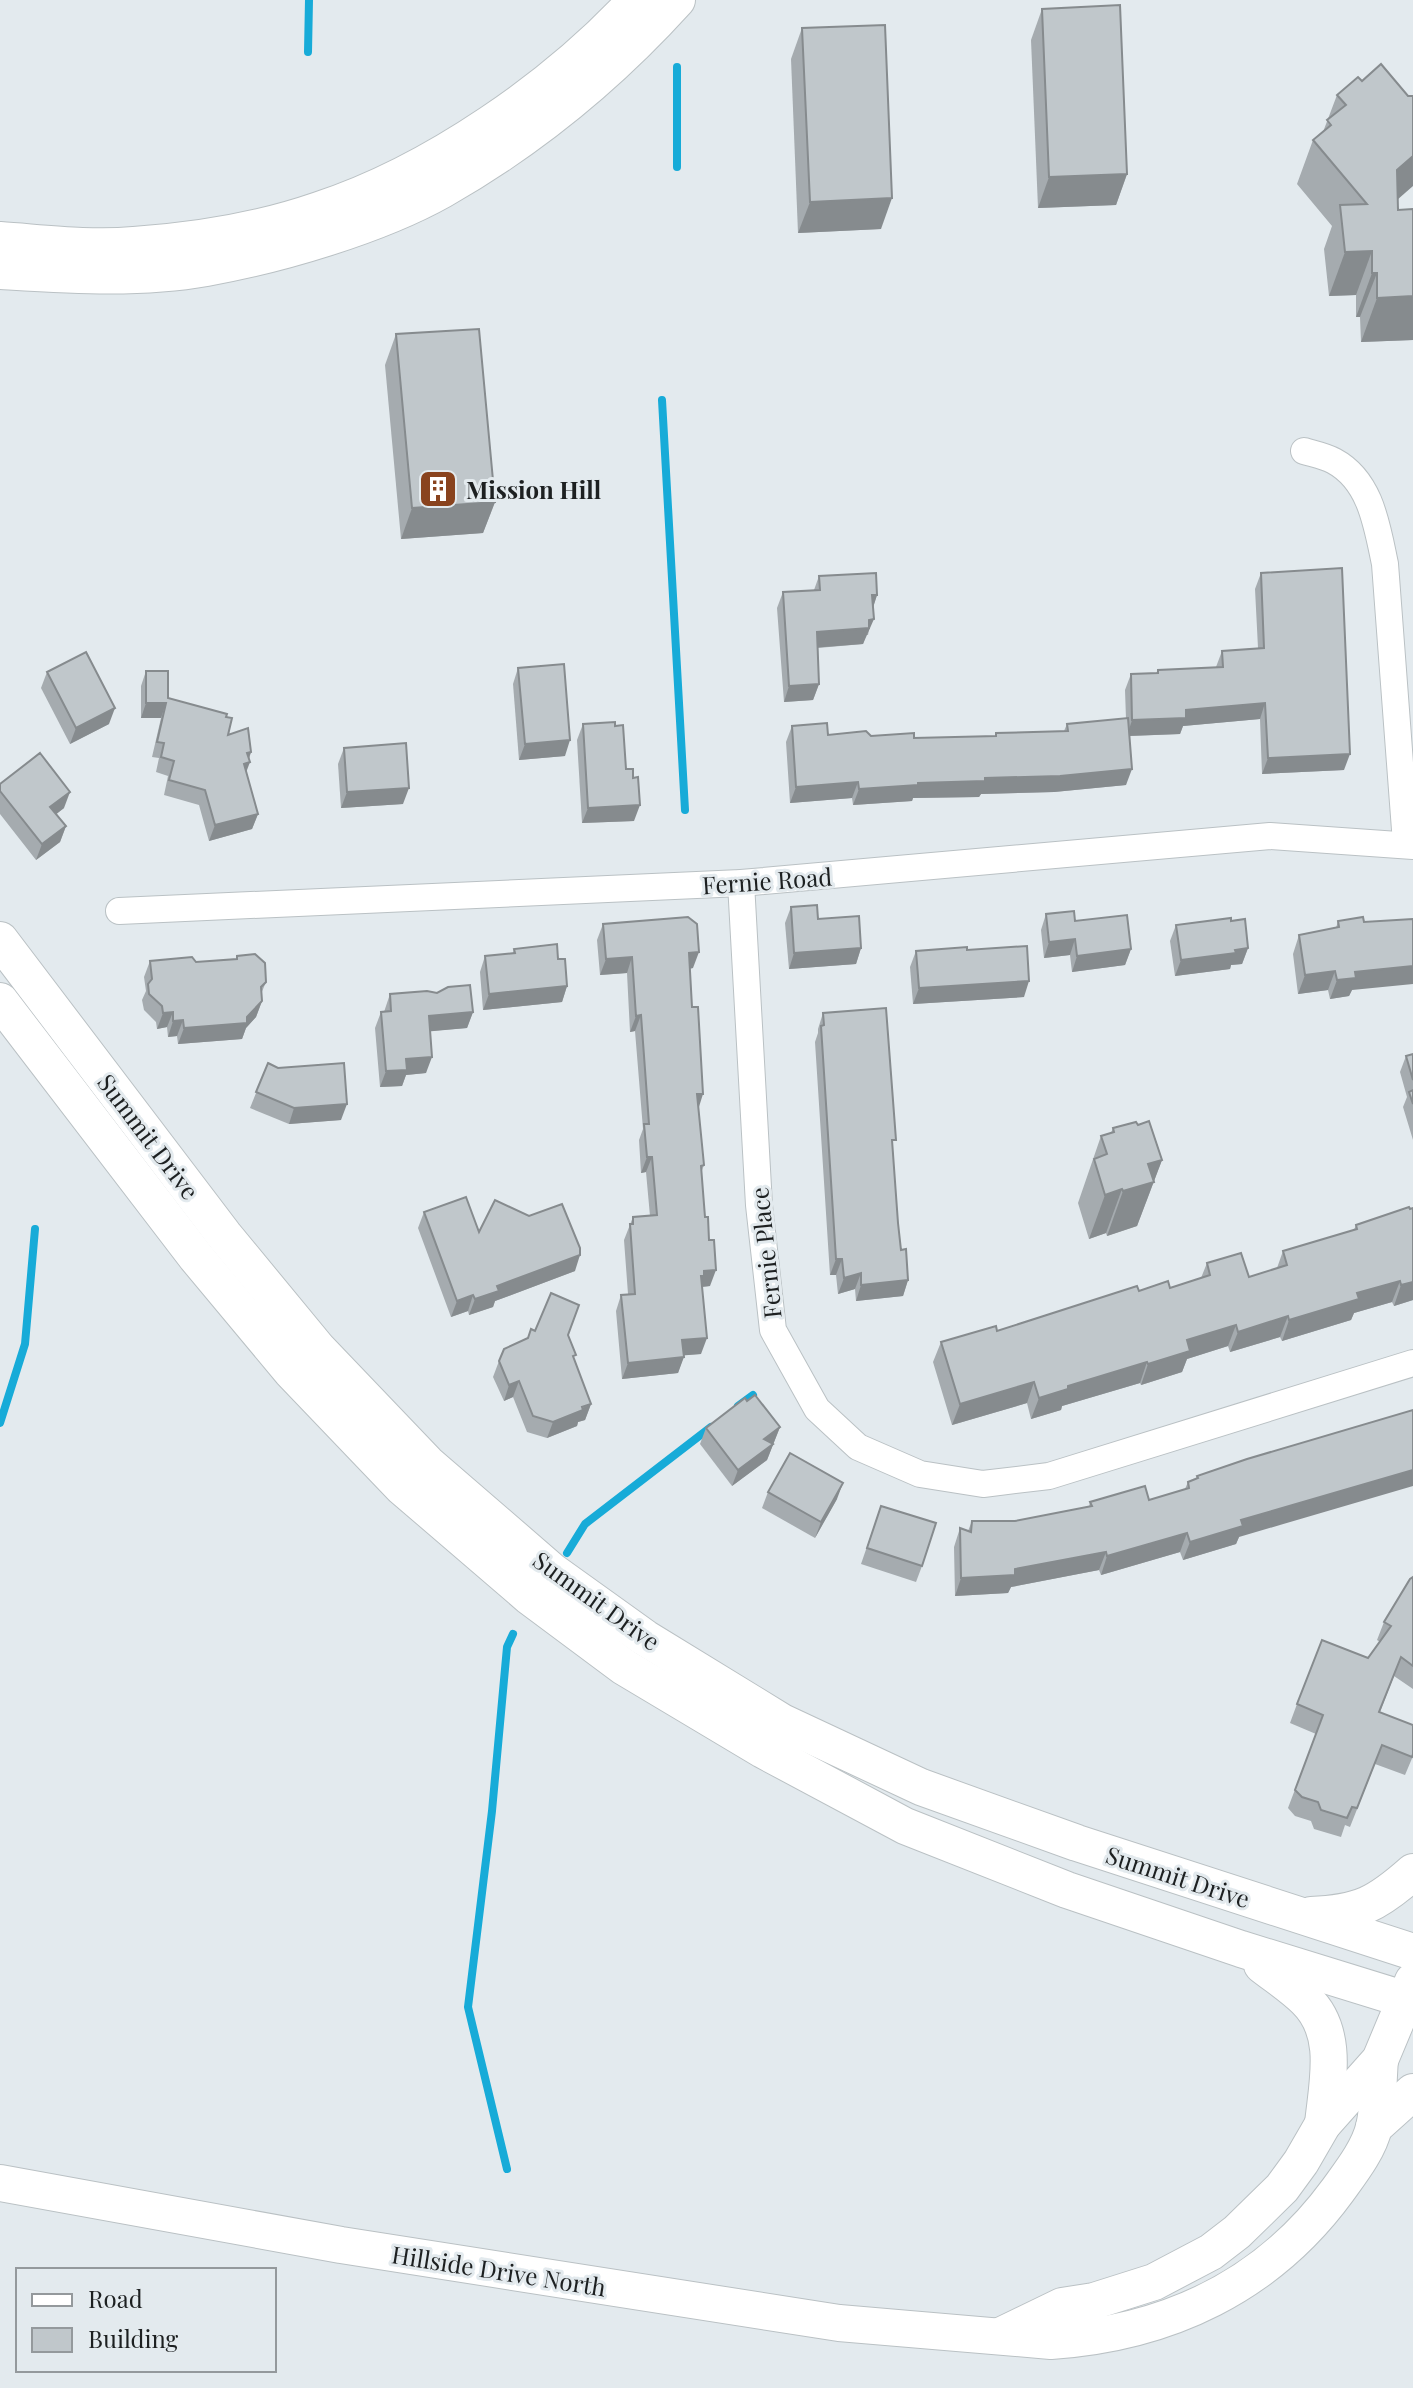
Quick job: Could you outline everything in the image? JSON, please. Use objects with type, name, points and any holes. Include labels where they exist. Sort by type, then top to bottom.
[{"type":"main road","points":[[0,240],[132,246],[196,238],[318,211],[425,163],[512,108],[569,64],[636,0]]},
{"type":"main road","points":[[0,271],[137,275],[206,268],[315,240],[381,219],[441,191],[547,121],[642,39],[677,0]]},
{"type":"main road","name":"Summit Drive","points":[[0,940],[224,1235],[318,1349],[427,1463],[553,1572],[645,1638],[782,1722],[921,1787],[1077,1843],[1413,1952]]},
{"type":"main road","name":"Summit Drive","points":[[0,1001],[196,1257],[291,1371],[402,1487],[530,1597],[624,1667],[763,1750],[905,1826],[1067,1890],[1241,1949],[1411,1994]]},
{"type":"main road","points":[[1299,1916],[1345,1914],[1383,1898],[1413,1872]]},
{"type":"main road","points":[[1241,1949],[1306,2000],[1324,2028],[1329,2065],[1323,2124]]},
{"type":"main road","name":"Hillside Drive North","points":[[1001,2336],[1062,2306],[1124,2293],[1154,2282],[1211,2252],[1237,2232],[1282,2188],[1323,2124],[1380,2060],[1411,1994]]},
{"type":"main road","name":"Hillside Drive North","points":[[0,2183],[341,2245],[839,2323],[1051,2341],[1114,2334],[1175,2316],[1233,2288],[1284,2250],[1321,2212],[1347,2178],[1374,2127],[1380,2060]]},
{"type":"main road","points":[[1374,2127],[1413,2092]]},
{"type":"street","points":[[1304,451],[1333,460],[1354,476],[1367,495],[1379,533],[1385,564],[1410,844]]},
{"type":"street","name":"Fernie Road","points":[[119,911],[741,883],[1270,836],[1410,844]]},
{"type":"street","name":"Fernie Place","points":[[741,883],[759,1205],[773,1330],[817,1409],[858,1447],[920,1474],[983,1484],[1049,1476],[1413,1363]]},
{"type":"building","points":[[1120,5],[1127,174],[1049,177],[1042,9]]},
{"type":"building","points":[[885,25],[892,198],[810,202],[802,28]]},
{"type":"building","points":[[1381,64],[1408,96],[1413,96],[1413,156],[1397,170],[1398,210],[1413,209],[1413,296],[1377,298],[1377,273],[1372,273],[1372,251],[1345,252],[1340,205],[1367,204],[1313,140],[1331,125],[1327,120],[1346,105],[1337,95],[1358,77],[1362,81]]},
{"type":"building","name":"Mission Hill","points":[[479,329],[495,502],[412,508],[396,334]]},
{"type":"building","points":[[1342,568],[1350,754],[1268,758],[1265,703],[1186,710],[1186,718],[1132,720],[1131,674],[1223,667],[1222,651],[1264,648],[1261,573]]},
{"type":"building","points":[[876,573],[877,595],[872,595],[874,619],[869,620],[869,628],[817,632],[819,684],[789,686],[783,592],[820,590],[819,576]]},
{"type":"building","points":[[86,652],[115,708],[76,728],[47,672]]},
{"type":"building","points":[[564,664],[570,740],[525,744],[518,668]]},
{"type":"building","points":[[146,671],[168,671],[168,698],[227,714],[226,717],[232,718],[228,735],[248,728],[251,752],[247,753],[250,762],[244,764],[258,814],[215,825],[205,790],[169,780],[174,761],[161,757],[164,743],[157,742],[166,703],[146,703]]},
{"type":"building","points":[[1128,718],[1132,769],[859,789],[858,782],[796,787],[792,726],[827,723],[828,735],[866,731],[871,736],[914,733],[914,738],[1068,731],[1067,724]]},
{"type":"building","points":[[615,722],[615,726],[623,725],[626,769],[633,769],[633,778],[638,777],[640,805],[588,808],[583,724]]},
{"type":"building","points":[[406,743],[409,788],[347,792],[344,748]]},
{"type":"building","points":[[40,753],[70,792],[50,807],[66,826],[42,844],[0,791],[0,784]]},
{"type":"building","points":[[817,905],[818,919],[859,916],[861,948],[794,953],[791,907]]},
{"type":"building","points":[[1074,911],[1075,921],[1127,915],[1131,949],[1077,956],[1075,939],[1049,942],[1046,914]]},
{"type":"building","points":[[688,917],[697,924],[699,952],[689,953],[692,1007],[698,1007],[703,1094],[697,1094],[705,1217],[708,1217],[709,1240],[714,1240],[716,1270],[704,1271],[704,1276],[701,1276],[707,1338],[682,1340],[684,1357],[628,1363],[621,1295],[635,1294],[630,1224],[633,1224],[633,1217],[657,1215],[652,1157],[647,1157],[644,1124],[649,1124],[641,1015],[636,1016],[632,957],[606,959],[603,924]]},
{"type":"building","points":[[1363,917],[1364,922],[1413,919],[1413,966],[1355,972],[1356,978],[1337,980],[1335,971],[1305,975],[1299,935],[1339,927],[1338,921]]},
{"type":"building","points":[[1231,918],[1231,921],[1245,919],[1248,948],[1235,950],[1236,953],[1181,960],[1176,925]]},
{"type":"building","points":[[557,944],[558,959],[565,959],[567,986],[489,994],[485,956]]},
{"type":"building","points":[[1027,946],[1029,981],[919,988],[916,951]]},
{"type":"building","points":[[255,954],[265,963],[266,982],[261,987],[262,1001],[247,1017],[247,1023],[184,1028],[183,1020],[173,1021],[173,1012],[163,1013],[162,1006],[149,994],[148,984],[152,979],[150,961],[192,957],[196,962],[237,959],[237,956]]},
{"type":"building","points":[[470,985],[473,1012],[429,1016],[432,1057],[406,1059],[407,1070],[386,1071],[381,1012],[391,1011],[390,994],[437,993],[448,987]]},
{"type":"building","points":[[886,1008],[896,1140],[892,1140],[898,1223],[901,1250],[906,1249],[908,1280],[861,1285],[861,1273],[844,1278],[842,1259],[836,1259],[821,1026],[824,1025],[823,1013]]},
{"type":"building","points":[[1413,1054],[1413,1080],[1406,1056]]},
{"type":"building","points":[[268,1063],[278,1068],[344,1063],[347,1104],[294,1108],[256,1092]]},
{"type":"building","points":[[1149,1121],[1162,1160],[1148,1164],[1154,1182],[1105,1195],[1094,1159],[1107,1154],[1101,1136],[1114,1132],[1113,1128]]},
{"type":"building","points":[[466,1197],[479,1232],[495,1200],[529,1216],[562,1204],[580,1255],[497,1286],[499,1291],[457,1301],[424,1212]]},
{"type":"building","points":[[1413,1208],[1413,1282],[1401,1285],[1400,1281],[1357,1293],[1359,1299],[1289,1320],[1288,1316],[1238,1332],[1236,1325],[1187,1340],[1190,1351],[1068,1386],[1068,1389],[1039,1398],[1034,1382],[960,1404],[941,1342],[996,1326],[997,1331],[1137,1286],[1139,1291],[1168,1281],[1170,1288],[1210,1275],[1207,1263],[1241,1253],[1249,1277],[1287,1265],[1283,1251],[1357,1229],[1356,1225]]},
{"type":"building","points":[[551,1293],[579,1305],[568,1335],[591,1404],[553,1422],[533,1416],[519,1381],[509,1385],[499,1361],[504,1349],[528,1338],[531,1329],[535,1331]]},
{"type":"building","points":[[755,1395],[780,1427],[764,1439],[773,1444],[738,1470],[706,1428],[745,1398],[747,1401]]},
{"type":"building","points":[[1413,1410],[1413,1470],[1241,1520],[1243,1526],[1190,1542],[1187,1533],[1107,1556],[1106,1552],[1015,1569],[1015,1575],[961,1578],[960,1528],[971,1532],[972,1521],[1015,1521],[1092,1506],[1090,1502],[1145,1486],[1149,1500],[1189,1488],[1188,1482],[1197,1476]]},
{"type":"building","points":[[790,1453],[843,1483],[821,1522],[768,1492]]},
{"type":"building","points":[[881,1506],[936,1523],[922,1566],[867,1548]]},
{"type":"building","points":[[1413,1577],[1413,1666],[1401,1657],[1379,1712],[1413,1725],[1412,1757],[1382,1745],[1357,1808],[1352,1807],[1347,1818],[1321,1810],[1318,1802],[1302,1797],[1295,1790],[1323,1715],[1297,1704],[1322,1640],[1368,1658],[1391,1626],[1384,1622]]},
{"type":"waterway","points":[[308,52],[309,0]]},
{"type":"waterway","points":[[677,67],[677,167]]},
{"type":"waterway","points":[[662,400],[685,810]]},
{"type":"waterway","points":[[0,1423],[25,1344],[35,1229]]},
{"type":"waterway","points":[[738,1406],[753,1395]]},
{"type":"waterway","points":[[567,1553],[585,1524],[711,1427]]},
{"type":"waterway","points":[[507,2169],[468,2007],[492,1811],[507,1647],[513,1634]]},
{"type":"place","name":"Mission Hill","points":[[438,489]]}]
